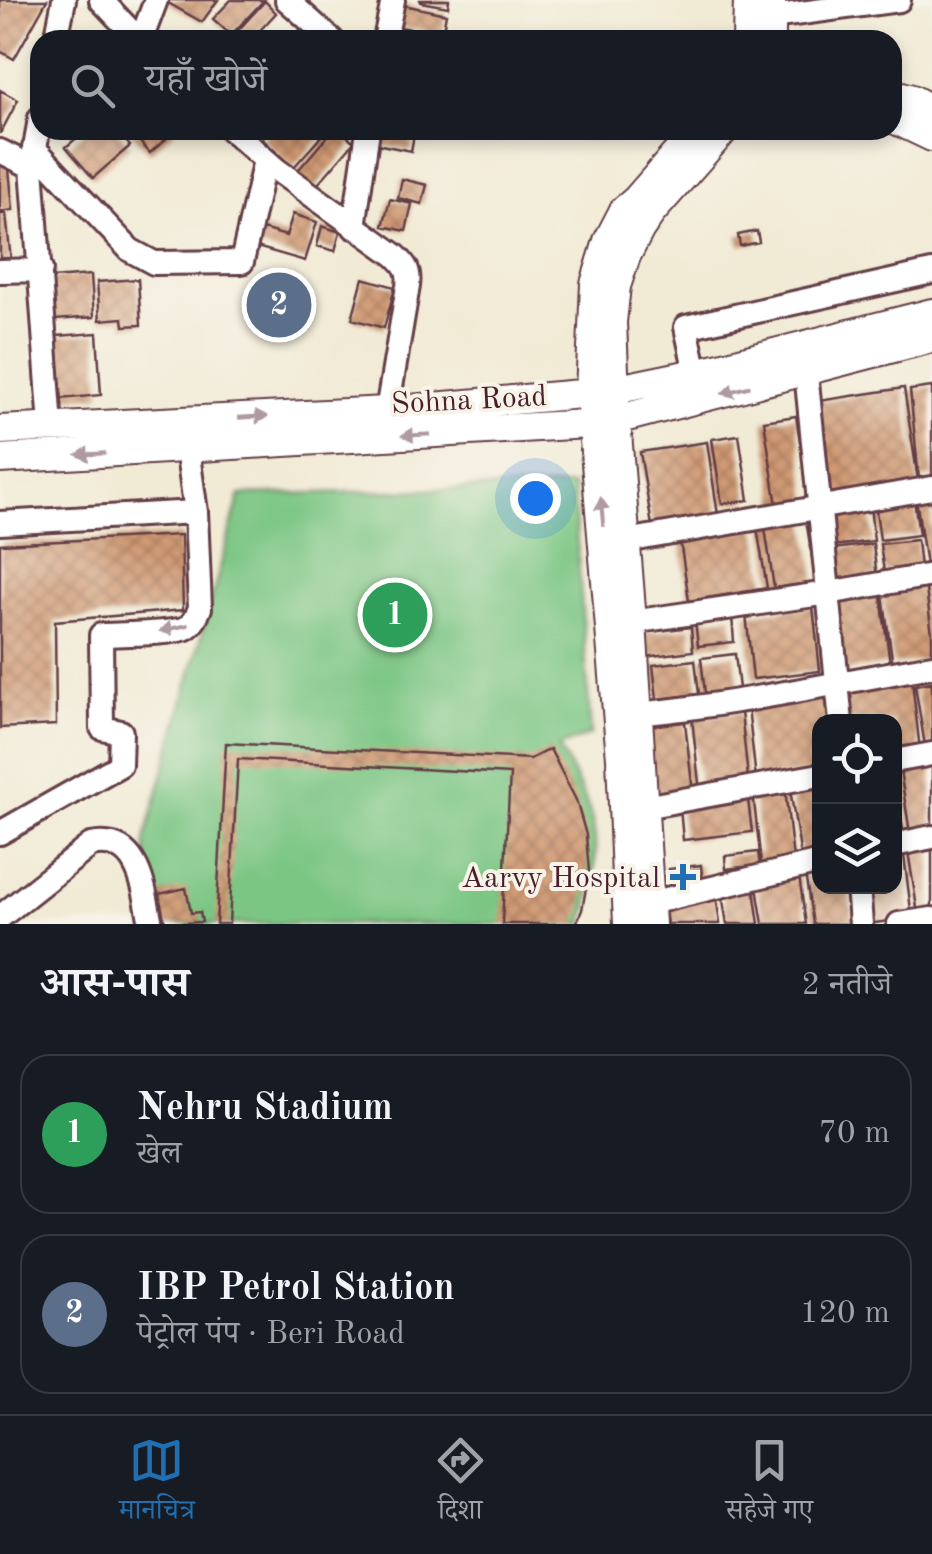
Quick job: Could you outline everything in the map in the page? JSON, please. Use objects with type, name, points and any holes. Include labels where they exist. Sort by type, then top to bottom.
[{"type":"main road","points":[[905,108],[932,137]]},
{"type":"main road","points":[[628,924],[603,391],[616,286],[626,256],[643,207],[690,140]]},
{"type":"main road","points":[[643,207],[713,140]]},
{"type":"main road","name":"Sohna Road","points":[[0,430],[51,427],[186,434],[605,422],[820,359],[874,341],[932,313]]},
{"type":"main road","name":"Sohna Road","points":[[874,341],[932,338]]},
{"type":"main road","name":"Sohna Road","points":[[0,459],[387,410],[603,391],[696,373],[820,359]]},
{"type":"main road","points":[[605,422],[626,541],[651,914]]},
{"type":"street","points":[[58,30],[64,0]]},
{"type":"street","points":[[102,0],[130,30]]},
{"type":"street","points":[[144,30],[156,0]]},
{"type":"street","points":[[287,0],[321,30]]},
{"type":"street","points":[[386,30],[393,0]]},
{"type":"street","points":[[765,14],[899,0]]},
{"type":"street","points":[[36,140],[33,157],[51,427]]},
{"type":"street","points":[[242,140],[403,262],[409,275],[387,410]]},
{"type":"street","points":[[354,227],[367,140]]},
{"type":"street","points":[[0,152],[33,157],[130,250],[154,263],[242,262],[265,160]]},
{"type":"street","points":[[0,271],[41,270]]},
{"type":"street","points":[[696,373],[686,327],[932,272]]},
{"type":"street","points":[[820,359],[819,507],[839,714]]},
{"type":"street","points":[[0,833],[120,765],[121,732],[102,728],[100,636],[186,628],[194,622],[200,608],[196,512],[186,434]]},
{"type":"street","points":[[626,541],[932,488]]},
{"type":"street","points":[[0,523],[196,512]]},
{"type":"street","points":[[632,622],[932,575]]},
{"type":"street","points":[[637,714],[932,666]]},
{"type":"street","points":[[902,760],[932,754]]},
{"type":"street","points":[[644,807],[812,776]]},
{"type":"street","points":[[902,843],[932,837]]},
{"type":"street","points":[[0,917],[91,845],[102,843],[131,856],[140,870],[151,924]]},
{"type":"street","points":[[651,914],[812,864]]},
{"type":"street","points":[[859,894],[861,924]]},
{"type":"green space","points":[[573,486],[591,734],[559,747],[584,796],[595,840],[590,897],[583,924],[151,924],[145,840],[240,495]]},
{"type":"building","points":[[0,0],[47,0],[14,59],[0,51]]},
{"type":"building","points":[[163,0],[218,0],[202,22]]},
{"type":"building","points":[[231,0],[264,0],[236,30],[225,30],[213,19]]},
{"type":"building","points":[[420,0],[449,0],[448,7]]},
{"type":"building","points":[[265,1],[276,13],[260,30],[238,30]]},
{"type":"building","points":[[394,3],[446,14],[443,30],[390,25]]},
{"type":"building","points":[[0,90],[18,100],[0,134]]},
{"type":"building","points":[[74,140],[125,140],[130,146],[93,178],[66,147]]},
{"type":"building","points":[[138,140],[165,140],[150,153]]},
{"type":"building","points":[[263,140],[318,140],[293,168]]},
{"type":"building","points":[[324,140],[354,142],[312,191],[294,175]]},
{"type":"building","points":[[371,140],[413,140],[411,151],[371,143]]},
{"type":"building","points":[[0,156],[8,159],[13,210],[0,212]]},
{"type":"building","points":[[402,179],[427,185],[422,204],[398,198]]},
{"type":"building","points":[[390,199],[412,204],[406,231],[383,226]]},
{"type":"building","points":[[0,214],[6,214],[11,261],[0,262]]},
{"type":"building","points":[[293,214],[317,222],[305,261],[253,246],[259,228],[286,236]]},
{"type":"building","points":[[322,226],[340,232],[335,251],[317,246]]},
{"type":"building","points":[[757,231],[759,242],[740,246],[738,235]]},
{"type":"building","points":[[91,275],[94,317],[55,320],[52,278]]},
{"type":"building","points":[[363,278],[395,287],[384,328],[352,319]]},
{"type":"building","points":[[138,279],[141,325],[124,326],[123,318],[100,320],[97,282]]},
{"type":"building","points":[[270,304],[293,310],[286,340],[262,334]]},
{"type":"building","points":[[97,333],[101,395],[61,399],[57,336]]},
{"type":"building","points":[[932,387],[932,478],[919,479],[910,390]]},
{"type":"building","points":[[904,388],[919,487],[827,502],[812,402]]},
{"type":"building","points":[[796,416],[809,501],[777,506],[764,421]]},
{"type":"building","points":[[739,435],[749,500],[722,504],[712,439]]},
{"type":"building","points":[[707,442],[718,515],[652,526],[640,452]]},
{"type":"building","points":[[932,495],[932,564],[926,565],[916,498]]},
{"type":"building","points":[[914,498],[919,535],[880,540],[875,503]]},
{"type":"building","points":[[870,506],[874,541],[832,546],[829,511]]},
{"type":"building","points":[[805,514],[816,582],[774,588],[764,521]]},
{"type":"building","points":[[757,528],[767,588],[689,601],[680,540]]},
{"type":"building","points":[[181,535],[183,610],[55,621],[56,725],[0,728],[0,544]]},
{"type":"building","points":[[917,540],[920,568],[884,572],[880,544]]},
{"type":"building","points":[[873,544],[877,577],[836,582],[832,549]]},
{"type":"building","points":[[925,582],[932,659],[893,665],[882,588]]},
{"type":"building","points":[[880,589],[890,664],[845,671],[834,595]]},
{"type":"building","points":[[813,606],[820,671],[753,679],[746,614]]},
{"type":"building","points":[[732,616],[734,642],[698,646],[695,620]]},
{"type":"building","points":[[691,627],[693,651],[644,657],[641,633]]},
{"type":"building","points":[[735,654],[739,689],[705,693],[701,658]]},
{"type":"building","points":[[695,660],[699,694],[657,699],[653,665]]},
{"type":"building","points":[[912,681],[920,750],[902,753],[902,714],[845,714],[842,690]]},
{"type":"building","points":[[932,682],[932,745],[925,746],[915,685]]},
{"type":"building","points":[[826,698],[828,714],[812,714],[812,773],[756,779],[748,707]]},
{"type":"building","points":[[741,712],[749,787],[700,793],[692,718]]},
{"type":"building","points":[[685,722],[693,793],[656,798],[647,726]]},
{"type":"building","points":[[226,743],[530,759],[550,749],[576,800],[586,835],[589,872],[576,924],[502,924],[510,774],[238,759],[229,924],[216,924]]},
{"type":"building","points":[[932,758],[932,829],[910,833],[902,763]]},
{"type":"building","points":[[812,786],[812,855],[801,857],[790,789]]},
{"type":"building","points":[[785,789],[793,859],[761,863],[753,793]]},
{"type":"building","points":[[748,800],[752,832],[683,840],[680,808]]},
{"type":"building","points":[[932,841],[932,911],[918,914],[907,845]]},
{"type":"building","points":[[902,848],[912,918],[867,924],[863,894],[902,894]]},
{"type":"building","points":[[758,852],[760,865],[726,869],[725,856]]},
{"type":"building","points":[[701,865],[703,884],[671,888],[669,869]]},
{"type":"building","points":[[812,872],[812,894],[849,894],[854,924],[813,924],[805,873]]},
{"type":"building","points":[[799,876],[806,924],[763,924],[756,882]]},
{"type":"building","points":[[753,883],[759,924],[727,924],[721,888]]},
{"type":"building","points":[[186,888],[191,913],[200,912],[202,922],[165,924],[159,894]]},
{"type":"building","points":[[716,894],[720,924],[667,924],[664,902]]},
{"type":"place","name":"IBP Petrol Station","points":[[279,305]]},
{"type":"place","name":"Nehru Stadium","points":[[395,615]]},
{"type":"place","name":"Aarvy Hospital","points":[[683,877]]}]
